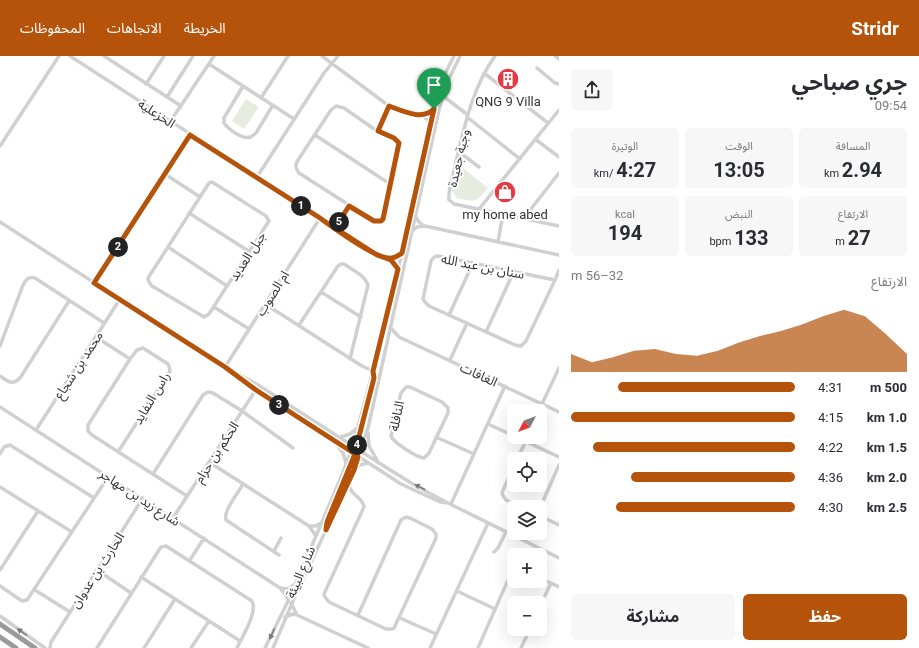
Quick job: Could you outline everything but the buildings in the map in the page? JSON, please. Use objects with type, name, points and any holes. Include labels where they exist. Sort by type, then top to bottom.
[{"type":"highway","points":[[0,624],[35,648]]},
{"type":"highway","points":[[0,637],[16,648]]},
{"type":"street","points":[[0,146],[59,56]]},
{"type":"street","name":"الخزعلية","points":[[70,56],[377,255],[388,258],[398,269]]},
{"type":"street","points":[[77,61],[80,56]]},
{"type":"street","points":[[105,56],[181,106]]},
{"type":"street","points":[[146,84],[164,56]]},
{"type":"street","points":[[167,97],[193,56]]},
{"type":"street","points":[[170,122],[214,56]]},
{"type":"street","points":[[260,98],[288,56]]},
{"type":"street","points":[[322,56],[389,106],[422,115],[431,123]]},
{"type":"street","points":[[256,177],[338,56]]},
{"type":"street","name":"شارع البيئة","points":[[273,648],[286,617],[295,584],[351,452],[355,447],[359,425],[402,253],[434,109],[442,80],[454,56]]},
{"type":"street","name":"شارع البيئة","points":[[265,648],[290,602],[342,498],[354,470],[357,456],[368,428],[411,232],[443,96],[452,71],[460,56]]},
{"type":"street","name":"وجبة جعيدة","points":[[495,56],[484,73],[467,116],[449,200],[454,204],[559,226]]},
{"type":"street","points":[[555,56],[559,59]]},
{"type":"street","points":[[209,64],[294,119]]},
{"type":"street","points":[[537,68],[555,83],[559,84]]},
{"type":"street","points":[[484,73],[548,123]]},
{"type":"street","points":[[243,86],[224,118],[226,127],[244,138],[251,137],[256,133],[272,105]]},
{"type":"street","points":[[443,96],[520,158]]},
{"type":"street","points":[[336,106],[344,108],[378,131],[394,138],[399,143],[384,215],[381,221],[374,221],[298,173],[296,170],[296,163],[315,135],[331,110],[336,106]]},
{"type":"street","points":[[378,131],[389,106]]},
{"type":"street","points":[[422,115],[430,113],[434,109]]},
{"type":"street","points":[[479,209],[559,110]]},
{"type":"street","points":[[94,283],[190,135]]},
{"type":"street","points":[[315,135],[390,184]]},
{"type":"street","points":[[535,139],[559,157]]},
{"type":"street","points":[[459,152],[478,167]]},
{"type":"street","points":[[165,174],[200,197]]},
{"type":"street","points":[[524,218],[559,174]]},
{"type":"street","name":"جبل العديد","points":[[212,182],[269,219],[250,252],[214,307],[208,316],[204,317],[149,282],[149,276],[189,213],[209,183],[212,182]]},
{"type":"street","points":[[335,228],[349,206]]},
{"type":"street","points":[[189,213],[250,252]]},
{"type":"street","points":[[498,242],[503,214]]},
{"type":"street","points":[[415,216],[418,222],[425,226],[559,255]]},
{"type":"street","name":"ام الصوب","points":[[225,367],[320,218]]},
{"type":"street","points":[[0,222],[230,370],[256,390],[357,456],[410,489],[440,502],[450,504]]},
{"type":"street","points":[[411,232],[417,227],[425,226]]},
{"type":"street","points":[[168,247],[227,286]]},
{"type":"street","points":[[388,258],[395,257],[402,253]]},
{"type":"street","name":"سنان بن عبد الله","points":[[555,280],[436,256],[431,261],[424,294],[424,301],[429,306],[515,345],[521,346],[524,344],[555,280],[559,270]]},
{"type":"street","points":[[449,314],[473,263]]},
{"type":"street","points":[[299,325],[339,265],[344,264],[362,276],[367,282],[368,289],[350,359]]},
{"type":"street","points":[[486,332],[514,271]]},
{"type":"street","points":[[0,346],[23,285],[28,278],[35,278],[104,323]]},
{"type":"street","points":[[321,292],[361,317]]},
{"type":"street","name":"محمد بن شجاع","points":[[36,430],[120,299]]},
{"type":"street","points":[[0,376],[11,382],[15,382],[20,378],[69,301]]},
{"type":"street","points":[[265,304],[350,359],[373,371],[374,378],[355,447],[357,456],[327,522],[326,530]]},
{"type":"street","points":[[214,307],[249,329]]},
{"type":"street","points":[[450,360],[467,323]]},
{"type":"street","name":"الغافات","points":[[390,327],[399,337],[542,404]]},
{"type":"street","points":[[96,336],[130,359]]},
{"type":"street","points":[[387,340],[392,337],[399,337]]},
{"type":"street","name":"راس النفايد","points":[[118,452],[170,371],[168,364],[143,348],[137,350],[130,359],[90,422],[88,428],[92,435],[118,452],[187,496]]},
{"type":"street","points":[[542,404],[559,368]]},
{"type":"street","points":[[230,370],[258,385],[341,437],[379,463],[450,504],[559,558]]},
{"type":"street","name":"الحكم بن حزام","points":[[173,518],[258,385]]},
{"type":"street","points":[[450,504],[505,386]]},
{"type":"street","name":"النافلة","points":[[410,387],[447,406],[448,413],[436,437],[428,455],[424,458],[418,457],[392,438],[401,393],[404,388],[410,387]]},
{"type":"street","points":[[153,474],[205,393],[208,392],[213,393],[242,411],[293,448]]},
{"type":"street","name":"الغافات","points":[[547,406],[559,412]]},
{"type":"street","name":"شارع زيد بن مهاجر","points":[[0,407],[143,498],[280,588],[285,592],[297,615]]},
{"type":"street","points":[[488,424],[507,432]]},
{"type":"street","points":[[341,437],[350,434],[359,425]]},
{"type":"street","points":[[368,428],[369,446],[379,463]]},
{"type":"street","points":[[436,437],[474,454]]},
{"type":"street","points":[[334,441],[343,453],[346,464]]},
{"type":"street","points":[[532,444],[559,458]]},
{"type":"street","points":[[0,454],[4,447],[10,445],[94,498]]},
{"type":"street","points":[[209,462],[309,526],[316,536]]},
{"type":"street","points":[[354,470],[360,465],[369,463]]},
{"type":"street","points":[[544,500],[559,465]]},
{"type":"street","points":[[0,586],[22,601],[27,600],[35,590],[108,476]]},
{"type":"street","points":[[507,481],[502,494],[507,500]]},
{"type":"street","points":[[348,483],[354,496]]},
{"type":"street","points":[[243,484],[226,512],[226,520],[279,555]]},
{"type":"street","points":[[0,486],[72,532]]},
{"type":"street","points":[[342,498],[348,495],[354,496],[362,501],[364,507],[324,594],[325,597],[329,602],[389,629],[394,628],[400,618],[436,536],[435,531],[408,517],[401,520],[358,615]]},
{"type":"street","name":"الحارث بن عدوان","points":[[50,648],[51,642],[143,498]]},
{"type":"street","points":[[0,570],[38,511]]},
{"type":"street","points":[[547,519],[559,525]]},
{"type":"street","points":[[309,526],[316,526],[322,522]]},
{"type":"street","points":[[430,648],[488,523]]},
{"type":"street","points":[[494,552],[498,548],[506,532]]},
{"type":"street","points":[[190,560],[204,538]]},
{"type":"street","points":[[274,551],[281,538]]},
{"type":"street","points":[[96,648],[141,577],[163,546],[169,547],[252,601],[254,611],[237,648]]},
{"type":"street","points":[[96,570],[131,593]]},
{"type":"street","points":[[141,577],[240,641]]},
{"type":"street","points":[[547,581],[559,587]]},
{"type":"street","points":[[478,648],[507,582]]},
{"type":"street","points":[[545,596],[551,583]]},
{"type":"street","points":[[280,588],[288,589],[295,584]]},
{"type":"street","points":[[35,590],[70,612]]},
{"type":"street","points":[[457,591],[495,609]]},
{"type":"street","points":[[144,648],[175,599]]},
{"type":"street","points":[[286,617],[293,614],[297,615],[368,648]]},
{"type":"street","points":[[0,616],[43,647],[51,642]]},
{"type":"street","points":[[400,618],[436,634]]},
{"type":"street","points":[[191,648],[209,621]]},
{"type":"street","points":[[521,648],[527,636]]},
{"type":"shaded area","points":[[246,99],[259,107],[244,129],[232,121]]},
{"type":"shaded area","points":[[459,165],[488,188],[478,199],[472,201],[457,198],[452,191]]},
{"type":"place","name":"QNG 9 Villa","points":[[508,79]]},
{"type":"place","name":"my home abed","points":[[505,192]]},
{"type":"route","points":[[434,109],[402,253],[399,255],[392,258],[377,255],[190,135],[94,283],[230,370],[256,390],[355,454],[327,522],[326,530],[354,470],[358,457],[356,448],[369,401],[374,378],[373,371],[378,346],[398,269],[388,258],[377,255],[335,228],[349,206],[374,221],[377,222],[383,219],[399,143],[394,138],[378,131],[389,106],[422,115],[426,115],[434,109]]}]
